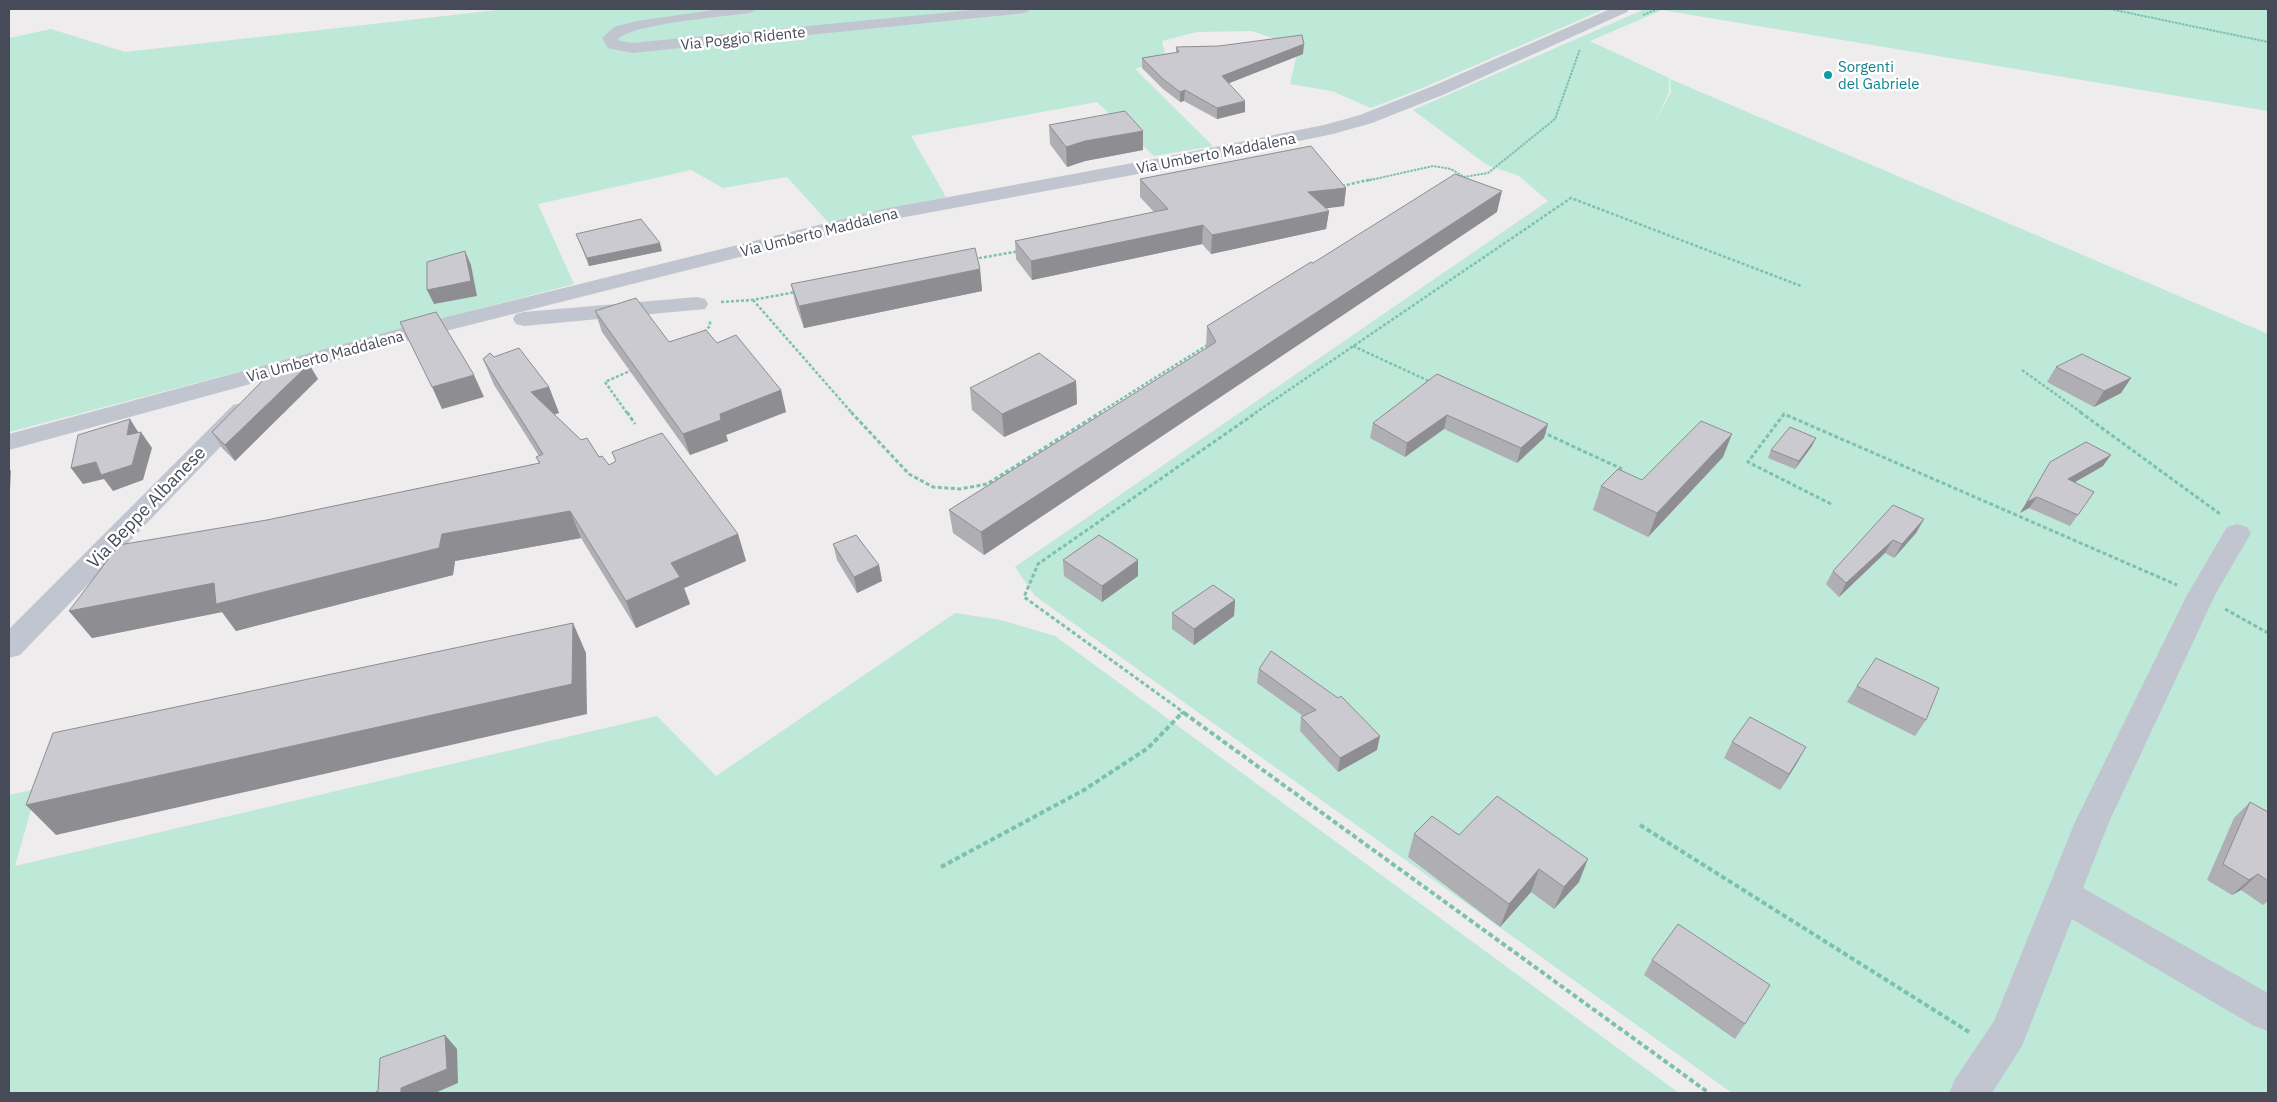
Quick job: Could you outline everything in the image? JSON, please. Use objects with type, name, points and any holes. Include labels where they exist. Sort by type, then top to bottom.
[{"type":"street","name":"Via Poggio Ridente","points":[[750,9],[642,24],[619,30],[610,38],[614,45],[632,48],[1025,9]]},
{"type":"street","name":"Via Umberto Maddalena","points":[[9,442],[458,322],[883,215],[1150,166],[1327,130],[1366,118],[1439,90],[1630,13]]},
{"type":"street","points":[[458,322],[524,319],[697,304]]},
{"type":"street","name":"Via Beppe Albanese","points":[[9,647],[283,368]]},
{"type":"street","points":[[1969,1093],[2008,1033],[2092,822],[2201,595],[2237,533]]},
{"type":"street","points":[[2063,895],[2268,1012]]},
{"type":"path","points":[[1630,13],[1658,9]]},
{"type":"path","points":[[2110,9],[2268,42]]},
{"type":"path","points":[[1335,188],[1433,166],[1451,169],[1464,177],[1488,173],[1555,119],[1582,45]]},
{"type":"path","points":[[1463,183],[1464,177]]},
{"type":"path","points":[[1709,1093],[1024,597],[1038,564],[1352,346],[1570,198],[1802,286]]},
{"type":"path","points":[[974,259],[1022,250]]},
{"type":"path","points":[[697,304],[752,300],[800,291]]},
{"type":"path","points":[[752,300],[867,431],[909,474],[933,487],[960,489],[986,484],[1214,341]]},
{"type":"path","points":[[697,304],[709,313],[710,326],[700,336]]},
{"type":"path","points":[[1352,346],[1433,383]]},
{"type":"path","points":[[635,424],[605,382],[641,366]]},
{"type":"path","points":[[2022,370],[2225,518],[2237,533]]},
{"type":"path","points":[[1831,504],[1748,462],[1784,414],[2201,595],[2268,633]]},
{"type":"path","points":[[1541,432],[1622,469]]},
{"type":"path","points":[[941,867],[1084,790],[1148,748],[1183,712]]},
{"type":"path","points":[[1640,825],[1997,1050]]},
{"type":"green space","points":[[506,9],[1605,9],[1420,89],[1371,108],[1332,91],[1290,84],[1296,58],[1291,44],[1252,31],[1197,32],[1162,41],[1166,58],[1135,69],[1213,146],[1154,156],[1097,102],[911,136],[946,197],[828,222],[787,177],[723,188],[691,170],[538,204],[574,284],[9,432],[9,38],[51,29],[125,52]]},
{"type":"green space","points":[[1645,9],[2268,9],[2268,111],[1662,10],[1590,41],[1669,78],[1669,92],[1655,122],[1671,92],[1670,79],[2268,334],[2268,1093],[1732,1093],[1035,596],[1015,567],[1548,201],[1519,176],[1487,165],[1413,110]]},
{"type":"green space","points":[[955,613],[1001,620],[1055,636],[1679,1093],[9,1093],[9,795],[37,789],[15,866],[657,716],[716,776]]},
{"type":"building","points":[[1302,35],[1304,44],[1222,76],[1245,101],[1217,108],[1185,90],[1180,92],[1163,79],[1142,58],[1179,52],[1176,47],[1219,46]]},
{"type":"building","points":[[1125,111],[1143,131],[1085,141],[1066,147],[1049,125]]},
{"type":"building","points":[[1311,146],[1346,188],[1308,192],[1329,211],[1212,235],[1203,225],[1031,261],[1015,241],[1168,209],[1140,179]]},
{"type":"building","points":[[1455,174],[1502,191],[981,532],[949,510],[1216,342],[1207,326],[1311,262],[1313,263]]},
{"type":"building","points":[[641,219],[660,243],[587,258],[576,234]]},
{"type":"building","points":[[975,248],[980,269],[799,306],[791,284]]},
{"type":"building","points":[[465,251],[471,281],[427,290],[427,262]]},
{"type":"building","points":[[636,298],[669,342],[706,330],[717,343],[736,335],[781,390],[720,414],[721,420],[683,434],[595,311]]},
{"type":"building","points":[[436,312],[474,375],[432,387],[400,322]]},
{"type":"building","points":[[519,348],[549,387],[531,392],[581,440],[587,438],[599,457],[602,456],[609,465],[616,461],[612,452],[662,433],[738,534],[671,563],[680,577],[626,601],[570,511],[442,534],[439,548],[216,604],[214,583],[69,611],[119,545],[267,520],[540,463],[536,457],[543,454],[483,359],[490,353],[494,357]]},
{"type":"building","points":[[1039,353],[1076,381],[1002,414],[970,388]]},
{"type":"building","points":[[2082,354],[2131,378],[2104,391],[2056,367]]},
{"type":"building","points":[[309,364],[225,445],[212,432],[275,368]]},
{"type":"building","points":[[1437,374],[1548,424],[1521,448],[1447,415],[1407,443],[1373,423]]},
{"type":"building","points":[[130,419],[127,435],[141,432],[132,465],[101,475],[96,462],[71,468],[78,435]]},
{"type":"building","points":[[1701,421],[1732,434],[1657,513],[1601,486],[1618,469],[1642,480]]},
{"type":"building","points":[[1790,427],[1816,438],[1799,461],[1771,450]]},
{"type":"building","points":[[2086,442],[2111,455],[2068,479],[2094,492],[2078,515],[2037,497],[2027,502],[2050,462]]},
{"type":"building","points":[[1893,505],[1924,519],[1902,544],[1893,540],[1846,583],[1833,571]]},
{"type":"building","points":[[856,535],[879,565],[854,577],[833,544]]},
{"type":"building","points":[[1099,535],[1138,560],[1102,586],[1063,560]]},
{"type":"building","points":[[1213,585],[1235,600],[1194,629],[1172,613]]},
{"type":"building","points":[[573,623],[572,684],[26,805],[53,733]]},
{"type":"building","points":[[1271,651],[1338,698],[1341,696],[1380,736],[1340,758],[1301,717],[1316,710],[1259,669]]},
{"type":"building","points":[[1876,658],[1939,688],[1926,720],[1857,686]]},
{"type":"building","points":[[1750,717],[1806,747],[1789,774],[1732,742]]},
{"type":"building","points":[[1497,796],[1588,859],[1564,887],[1539,869],[1509,904],[1414,834],[1432,816],[1459,835]]},
{"type":"building","points":[[2250,802],[2268,812],[2268,881],[2258,874],[2249,880],[2223,864]]},
{"type":"building","points":[[1678,924],[1770,985],[1745,1024],[1652,960]]},
{"type":"building","points":[[445,1035],[447,1069],[401,1088],[401,1093],[374,1093],[378,1091],[380,1058]]},
{"type":"place","name":"Sorgenti del Gabriele","points":[[1828,75]]}]
